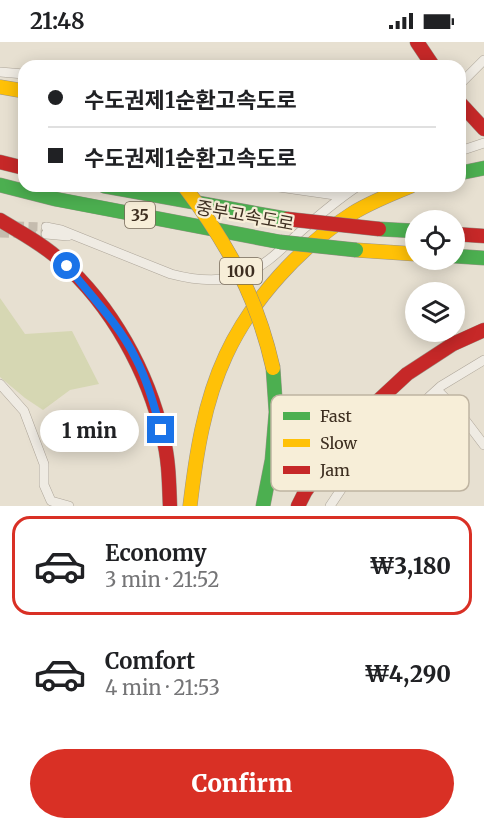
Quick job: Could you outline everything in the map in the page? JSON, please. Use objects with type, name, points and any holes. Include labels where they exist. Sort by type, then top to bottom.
[{"type":"main road","points":[[417,42],[429,60]]},
{"type":"main road","points":[[0,87],[18,90]]},
{"type":"main road","points":[[466,110],[484,129]]},
{"type":"main road","points":[[0,162],[18,166]]},
{"type":"main road","points":[[466,172],[484,168]]},
{"type":"main road","name":"중부고속도로","points":[[0,185],[18,190]]},
{"type":"main road","name":"중부고속도로","points":[[28,192],[280,242],[405,253]]},
{"type":"main road","name":"중부고속도로","points":[[137,192],[287,219],[405,230]]},
{"type":"main road","name":"100","points":[[189,192],[233,256],[249,288],[264,328],[273,368],[274,395]]},
{"type":"main road","points":[[190,506],[199,446],[210,399],[226,353],[245,322],[269,289],[326,232],[354,213],[398,192]]},
{"type":"main road","points":[[0,220],[67,266],[113,321],[136,359],[152,396],[161,430],[167,459],[170,506]]},
{"type":"main road","points":[[465,235],[484,236]]},
{"type":"main road","points":[[465,257],[484,258]]},
{"type":"main road","points":[[384,395],[406,374],[453,344],[484,330]]},
{"type":"main road","name":"100","points":[[263,506],[271,465]]},
{"type":"main road","points":[[298,506],[306,491]]},
{"type":"street","points":[[466,78],[484,60]]},
{"type":"street","points":[[0,72],[18,74]]},
{"type":"street","points":[[466,149],[484,143]]},
{"type":"street","points":[[314,192],[342,196]]},
{"type":"street","points":[[46,231],[61,230],[179,276],[203,280],[228,278],[243,275],[267,262],[348,192]]},
{"type":"street","points":[[431,395],[484,360]]},
{"type":"street","points":[[0,384],[24,411],[44,464],[44,485],[51,501],[69,506]]},
{"type":"street","points":[[437,390],[442,395]]},
{"type":"street","points":[[469,425],[484,445]]},
{"type":"street","points":[[330,506],[340,491]]},
{"type":"green space","points":[[0,298],[25,334],[72,331],[99,384],[70,390],[43,410],[0,377]]},
{"type":"tunnel","points":[[15,226],[46,227]]},
{"type":"tunnel","points":[[0,233],[46,234]]},
{"type":"traffic: fast","points":[[466,172],[484,168]]},
{"type":"traffic: fast","points":[[0,185],[18,190]]},
{"type":"traffic: fast","points":[[28,192],[280,242]]},
{"type":"traffic: fast","points":[[137,192],[287,219]]},
{"type":"traffic: fast","points":[[379,229],[405,230]]},
{"type":"traffic: fast","points":[[280,242],[356,250]]},
{"type":"traffic: fast","points":[[465,257],[484,258]]},
{"type":"traffic: fast","points":[[273,368],[275,395]]},
{"type":"traffic: fast","points":[[263,506],[271,465]]},
{"type":"traffic: slow","points":[[0,87],[18,90]]},
{"type":"traffic: slow","points":[[188,192],[214,229],[239,272],[259,318],[273,368]]},
{"type":"traffic: slow","points":[[190,506],[198,448],[212,391],[226,355],[250,314],[280,275],[315,241],[353,213],[396,192]]},
{"type":"traffic: slow","points":[[356,250],[405,253]]},
{"type":"traffic: jam","points":[[417,42],[429,60]]},
{"type":"traffic: jam","points":[[466,110],[484,129]]},
{"type":"traffic: jam","points":[[0,162],[18,166]]},
{"type":"traffic: jam","points":[[287,219],[379,229]]},
{"type":"traffic: jam","points":[[0,220],[47,249],[61,261],[96,298],[126,342],[148,388],[163,437],[168,463],[170,506]]},
{"type":"traffic: jam","points":[[465,235],[484,236]]},
{"type":"traffic: jam","points":[[384,395],[407,374],[453,344],[484,330]]},
{"type":"traffic: jam","points":[[298,506],[306,491]]},
{"type":"route","points":[[67,266],[113,321],[136,359],[152,396],[161,430]]}]
